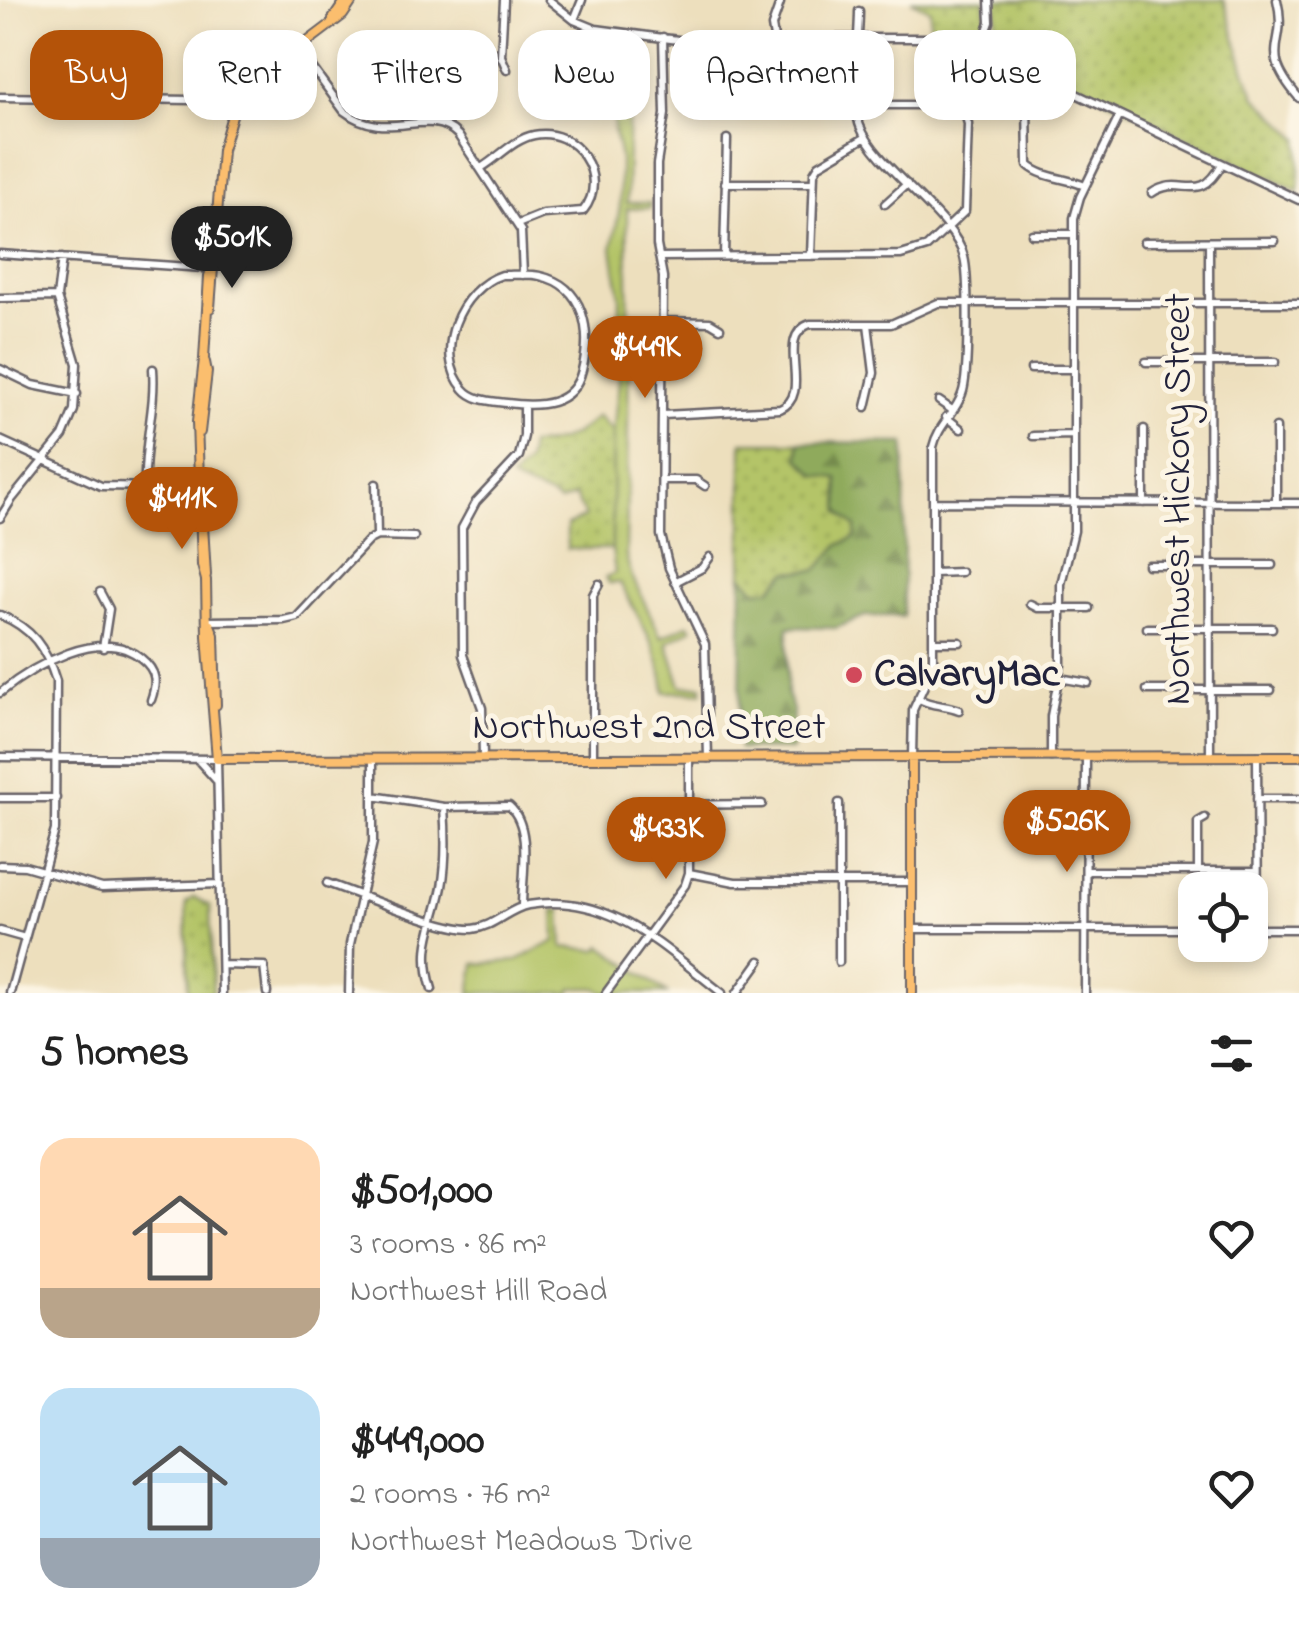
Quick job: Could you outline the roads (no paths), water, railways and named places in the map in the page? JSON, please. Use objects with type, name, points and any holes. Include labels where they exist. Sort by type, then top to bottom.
[{"type":"main road","points":[[317,34],[343,15],[350,0]]},
{"type":"main road","points":[[218,759],[218,698],[198,478],[198,436],[207,372],[204,359],[208,312],[213,301],[207,268],[222,150],[230,120]]},
{"type":"main road","name":"Northwest 2nd Street","points":[[218,759],[1299,756]]},
{"type":"main road","points":[[912,757],[912,993]]},
{"type":"street","points":[[504,0],[501,56],[507,70]]},
{"type":"street","points":[[549,0],[574,20],[614,33],[670,37]]},
{"type":"street","points":[[574,20],[582,0]]},
{"type":"street","points":[[987,30],[989,0]]},
{"type":"street","points":[[1278,0],[1275,57],[1282,79],[1299,98]]},
{"type":"street","points":[[773,30],[772,20],[780,4]]},
{"type":"street","points":[[858,30],[859,12]]},
{"type":"street","points":[[663,36],[665,114],[658,164],[659,257],[663,278],[662,545],[674,582],[705,644],[708,758]]},
{"type":"street","points":[[317,73],[353,118],[388,128],[432,122],[458,135],[517,224],[523,237],[523,275]]},
{"type":"street","points":[[1076,93],[1299,200]]},
{"type":"street","points":[[0,96],[183,100]]},
{"type":"street","points":[[659,257],[914,253],[965,212],[968,124],[965,114],[950,105],[894,105]]},
{"type":"street","points":[[1051,757],[1052,704],[1060,679],[1063,572],[1073,540],[1074,218],[1120,114]]},
{"type":"street","points":[[859,120],[866,136],[947,229],[962,249],[966,262],[964,384],[933,447],[932,672],[912,716],[912,757]]},
{"type":"street","points":[[1027,120],[1028,165],[1037,173],[1068,178],[1085,186]]},
{"type":"street","points":[[481,168],[534,135],[564,138],[584,155],[593,188],[584,211],[543,214],[517,224]]},
{"type":"street","points":[[812,256],[812,182],[819,166],[866,136]]},
{"type":"street","points":[[724,256],[727,140]]},
{"type":"street","points":[[1152,193],[1160,187],[1204,187],[1222,164]]},
{"type":"street","points":[[725,183],[812,182]]},
{"type":"street","points":[[884,204],[907,184]]},
{"type":"street","points":[[1032,234],[1073,234]]},
{"type":"street","points":[[1144,242],[1275,241]]},
{"type":"street","name":"Northwest Hickory Street","points":[[1209,242],[1210,757]]},
{"type":"street","points":[[0,254],[207,268]]},
{"type":"street","points":[[0,517],[70,423],[77,394],[74,348],[57,297],[62,258]]},
{"type":"street","points":[[502,275],[548,278],[567,290],[578,303],[586,329],[582,372],[568,394],[550,404],[524,405],[482,400],[466,392],[457,378],[452,352],[456,322],[471,293],[488,279],[502,275]]},
{"type":"street","points":[[0,298],[57,297]]},
{"type":"street","points":[[663,414],[780,410],[789,406],[796,392],[793,357],[802,327],[823,323],[904,321],[938,303],[1299,302]]},
{"type":"street","points":[[663,321],[710,322],[720,328]]},
{"type":"street","points":[[866,407],[874,373],[868,324]]},
{"type":"street","points":[[1146,362],[1276,362]]},
{"type":"street","points":[[144,486],[143,460],[154,403],[153,368]]},
{"type":"street","points":[[0,369],[33,385],[77,394]]},
{"type":"street","points":[[1032,369],[1074,369]]},
{"type":"street","points":[[939,401],[960,429]]},
{"type":"street","points":[[482,758],[482,708],[462,655],[462,528],[476,502],[518,456],[524,436],[524,405]]},
{"type":"street","points":[[1276,428],[1276,503]]},
{"type":"street","points":[[1144,429],[1144,503]]},
{"type":"street","points":[[1034,436],[1074,435]]},
{"type":"street","points":[[0,440],[101,486],[188,484],[198,478]]},
{"type":"street","points":[[662,480],[696,480],[705,486]]},
{"type":"street","points":[[376,484],[377,536]]},
{"type":"street","points":[[933,502],[1299,503]]},
{"type":"street","points":[[209,621],[297,617],[360,546],[377,536],[414,537]]},
{"type":"street","points":[[674,582],[702,568],[710,557]]},
{"type":"street","points":[[1148,566],[1272,566]]},
{"type":"street","points":[[933,572],[961,572]]},
{"type":"street","points":[[593,758],[593,594],[599,584]]},
{"type":"street","points":[[100,592],[109,609],[103,648]]},
{"type":"street","points":[[1030,604],[1038,608],[1090,608]]},
{"type":"street","points":[[0,615],[32,634],[50,660],[56,680],[55,830],[10,993]]},
{"type":"street","points":[[1147,628],[1272,628]]},
{"type":"street","points":[[933,642],[960,642]]},
{"type":"street","points":[[0,693],[50,660],[103,648],[129,650],[148,665],[157,684],[151,700]]},
{"type":"street","points":[[1036,674],[1088,684]]},
{"type":"street","points":[[1147,690],[1271,690]]},
{"type":"street","points":[[918,698],[930,705],[959,710]]},
{"type":"street","points":[[1086,871],[1258,871],[1257,756]]},
{"type":"street","name":"Northwest 2nd Street","points":[[0,757],[218,759]]},
{"type":"street","points":[[1085,993],[1086,757]]},
{"type":"street","points":[[606,993],[679,896],[688,873],[689,758]]},
{"type":"street","points":[[195,759],[218,782]]},
{"type":"street","points":[[218,759],[222,993]]},
{"type":"street","points":[[349,993],[350,944],[374,842],[372,759]]},
{"type":"street","points":[[373,796],[444,807],[501,804],[513,809],[522,830],[522,906]]},
{"type":"street","points":[[0,798],[56,798]]},
{"type":"street","points":[[1257,799],[1299,799]]},
{"type":"street","points":[[840,803],[840,962]]},
{"type":"street","points":[[660,804],[762,804]]},
{"type":"street","points":[[432,989],[424,959],[445,870],[444,807]]},
{"type":"street","points":[[1198,871],[1198,822],[1205,818]]},
{"type":"street","points":[[0,865],[18,865],[102,888],[220,884]]},
{"type":"street","points":[[688,873],[736,882],[912,882]]},
{"type":"street","points":[[327,883],[433,920],[473,928],[495,922],[522,906],[596,908],[617,916],[722,993]]},
{"type":"street","points":[[912,929],[1178,928]]},
{"type":"street","points":[[1268,928],[1299,928]]},
{"type":"street","points":[[0,931],[25,938]]},
{"type":"street","points":[[737,993],[760,962]]},
{"type":"street","points":[[222,965],[264,966],[267,993]]},
{"type":"place","name":"CalvaryMac","points":[[854,675]]}]
